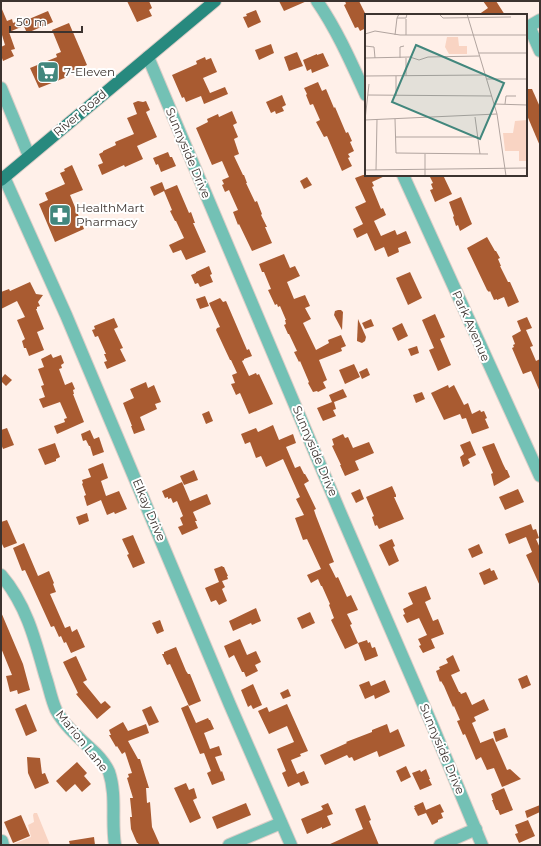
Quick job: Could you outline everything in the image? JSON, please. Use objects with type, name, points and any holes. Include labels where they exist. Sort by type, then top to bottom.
[{"type":"main road","name":"River Road","points":[[2,178],[148,57],[211,2]]},
{"type":"street","points":[[317,1],[339,38],[365,93]]},
{"type":"street","points":[[540,20],[528,27],[540,51]]},
{"type":"street","name":"Sunnyside Drive","points":[[148,57],[482,845]]},
{"type":"street","points":[[1,88],[29,156]]},
{"type":"street","name":"Park Avenue","points":[[403,176],[540,476]]},
{"type":"street","name":"Elkay Drive","points":[[2,178],[66,315],[227,698],[291,845]]},
{"type":"street","name":"Marion Lane","points":[[1,576],[14,592],[22,606],[32,630],[56,709],[66,724],[104,763],[108,771],[114,791],[115,845]]},
{"type":"street","points":[[229,845],[281,823]]},
{"type":"street","points":[[440,845],[476,829]]},
{"type":"street","points":[[2,841],[3,845]]},
{"type":"shaded area","points":[[34,813],[37,813],[50,845],[11,845],[31,837],[28,825],[34,822]]},
{"type":"building","points":[[127,1],[149,1],[152,8],[149,10],[152,16],[137,22]]},
{"type":"building","points":[[279,1],[307,1],[284,11]]},
{"type":"building","points":[[345,1],[359,1],[366,14],[365,28],[360,31],[358,27],[355,28],[344,5],[346,4]]},
{"type":"building","points":[[483,1],[496,1],[504,14],[479,14],[488,8]]},
{"type":"building","points":[[1,7],[7,21],[12,19],[13,23],[18,21],[21,27],[9,32],[15,49],[11,50],[14,56],[3,61],[1,47],[5,45],[2,35],[1,36]]},
{"type":"building","points":[[256,10],[261,22],[248,28],[243,17],[247,16],[246,14]]},
{"type":"building","points":[[48,11],[53,22],[27,33],[22,22]]},
{"type":"building","points":[[69,23],[87,65],[66,74],[67,77],[39,88],[30,68],[57,57],[56,54],[61,52],[52,30]]},
{"type":"building","points":[[271,44],[274,53],[259,60],[255,50]]},
{"type":"building","points":[[297,52],[303,66],[289,71],[284,57]]},
{"type":"building","points":[[323,53],[329,66],[312,73],[311,69],[307,71],[303,60]]},
{"type":"building","points":[[205,57],[206,60],[211,58],[217,72],[203,78],[210,93],[225,87],[228,94],[204,104],[201,96],[186,102],[184,97],[182,98],[172,75],[197,64],[196,61]]},
{"type":"building","points":[[318,82],[322,91],[326,89],[346,133],[348,132],[352,141],[350,142],[354,151],[348,154],[350,157],[348,158],[352,166],[342,171],[327,136],[324,137],[316,122],[320,120],[313,104],[310,105],[304,88]]},
{"type":"building","points":[[527,89],[532,89],[540,107],[540,146],[527,115]]},
{"type":"building","points":[[282,95],[286,105],[282,107],[284,111],[276,114],[275,111],[271,113],[266,102]]},
{"type":"building","points":[[138,101],[146,101],[150,110],[146,112],[157,137],[137,146],[143,159],[125,167],[124,165],[102,175],[98,165],[103,163],[99,154],[116,145],[115,142],[134,134],[127,118],[137,114],[133,103]]},
{"type":"building","points":[[232,111],[237,123],[233,125],[238,137],[234,139],[239,154],[234,156],[244,175],[255,202],[257,201],[262,214],[261,215],[267,227],[265,227],[272,243],[252,251],[233,212],[238,210],[229,190],[225,192],[222,185],[224,184],[222,180],[229,177],[222,161],[212,165],[196,128],[208,122],[207,119],[218,114],[219,117]]},
{"type":"building","points":[[168,152],[176,166],[161,172],[158,164],[156,165],[153,158]]},
{"type":"building","points":[[72,165],[83,190],[70,195],[84,229],[55,242],[39,204],[48,200],[45,193],[65,184],[60,173]]},
{"type":"building","points":[[363,175],[385,176],[372,182],[374,186],[372,187],[381,209],[383,208],[386,215],[374,221],[381,236],[395,230],[397,235],[406,231],[411,243],[398,248],[399,252],[388,257],[384,247],[375,251],[367,233],[357,238],[353,229],[363,224],[355,207],[366,202],[355,178]]},
{"type":"building","points":[[430,176],[443,176],[452,194],[435,202],[430,190],[433,189],[431,184],[433,183]]},
{"type":"building","points":[[307,177],[312,185],[304,189],[300,181]]},
{"type":"building","points":[[162,182],[165,190],[177,185],[189,213],[191,212],[195,223],[193,223],[206,252],[186,260],[181,250],[173,253],[169,245],[184,238],[170,211],[172,210],[164,191],[154,196],[150,187]]},
{"type":"building","points":[[461,197],[472,224],[460,231],[458,225],[456,226],[449,202]]},
{"type":"building","points":[[487,237],[500,258],[498,259],[500,266],[508,282],[510,282],[519,302],[508,307],[504,297],[494,300],[490,291],[489,292],[487,290],[467,248]]},
{"type":"building","points":[[284,254],[290,268],[295,266],[300,276],[287,282],[294,299],[305,295],[310,306],[305,308],[311,319],[303,323],[316,350],[329,343],[328,340],[341,335],[346,346],[341,348],[342,351],[319,360],[327,380],[323,382],[326,388],[318,392],[313,392],[308,383],[309,382],[300,361],[299,362],[294,352],[297,351],[284,325],[286,324],[286,320],[280,306],[278,307],[277,304],[275,305],[268,290],[271,289],[259,264]]},
{"type":"building","points":[[209,266],[212,274],[210,275],[213,282],[200,287],[198,283],[195,284],[191,275]]},
{"type":"building","points":[[410,272],[422,298],[408,305],[396,278]]},
{"type":"building","points":[[30,282],[36,294],[43,295],[38,302],[40,306],[36,309],[44,329],[37,332],[44,350],[29,356],[26,348],[24,348],[22,341],[25,339],[17,320],[25,317],[17,301],[1,309],[1,292],[9,289],[10,291]]},
{"type":"building","points":[[205,296],[209,306],[200,309],[196,299]]},
{"type":"building","points":[[220,298],[223,302],[226,301],[247,350],[249,349],[252,356],[242,361],[249,376],[256,373],[257,375],[259,374],[273,404],[249,414],[240,393],[236,395],[231,384],[235,383],[232,375],[237,373],[216,330],[220,327],[209,303]]},
{"type":"building","points":[[338,310],[343,312],[342,330],[334,315],[335,311]]},
{"type":"building","points":[[435,314],[445,337],[440,339],[451,365],[438,371],[429,350],[434,348],[422,320]]},
{"type":"building","points":[[527,317],[532,328],[526,330],[533,346],[530,347],[536,361],[540,359],[540,392],[531,371],[523,374],[512,348],[515,344],[512,336],[521,331],[517,321]]},
{"type":"building","points":[[114,318],[118,327],[114,329],[123,348],[120,349],[126,361],[107,369],[104,362],[107,361],[104,354],[106,354],[98,336],[95,337],[92,330],[95,329],[94,326]]},
{"type":"building","points":[[358,319],[366,337],[365,341],[362,343],[357,341]]},
{"type":"building","points":[[371,319],[374,326],[365,329],[362,323]]},
{"type":"building","points":[[402,323],[408,336],[398,341],[392,328]]},
{"type":"building","points":[[417,346],[419,353],[411,356],[408,349]]},
{"type":"building","points":[[51,354],[53,358],[61,355],[64,363],[61,365],[62,368],[59,369],[65,385],[72,382],[75,389],[73,390],[73,394],[84,422],[57,434],[54,426],[65,422],[64,419],[67,418],[60,402],[43,408],[39,399],[45,397],[41,386],[44,385],[38,369],[44,367],[41,359]]},
{"type":"building","points":[[354,364],[360,377],[345,384],[339,370]]},
{"type":"building","points":[[367,368],[370,375],[362,379],[359,372]]},
{"type":"building","points":[[5,374],[12,380],[6,386],[1,381]]},
{"type":"building","points":[[146,382],[148,388],[154,385],[161,402],[155,404],[157,409],[140,417],[145,430],[134,434],[123,403],[134,398],[130,389]]},
{"type":"building","points":[[448,385],[449,388],[454,385],[464,405],[468,403],[472,414],[480,410],[481,412],[484,411],[487,418],[485,419],[489,428],[472,434],[466,418],[462,419],[460,414],[444,420],[431,393]]},
{"type":"building","points":[[343,389],[347,397],[334,402],[336,409],[333,410],[336,416],[323,421],[317,408],[332,402],[329,395]]},
{"type":"building","points":[[422,392],[425,399],[416,403],[413,395]]},
{"type":"building","points":[[209,411],[213,421],[206,424],[202,414]]},
{"type":"building","points":[[273,425],[279,440],[293,434],[296,443],[286,447],[295,468],[300,466],[309,481],[304,484],[316,509],[314,510],[316,516],[334,562],[329,564],[336,578],[338,577],[347,597],[351,595],[358,610],[347,614],[358,643],[345,649],[331,620],[334,618],[322,586],[318,579],[311,583],[307,575],[321,569],[307,539],[303,540],[295,518],[304,515],[296,499],[300,497],[283,459],[266,467],[261,456],[256,458],[250,442],[245,444],[241,434],[256,428],[258,432]]},
{"type":"building","points":[[7,428],[14,445],[3,449],[1,444],[1,430]]},
{"type":"building","points":[[90,430],[94,439],[99,437],[104,452],[93,456],[90,446],[86,440],[83,441],[81,434]]},
{"type":"building","points":[[343,434],[345,438],[348,437],[353,448],[369,442],[374,453],[355,461],[359,470],[345,476],[332,446],[334,445],[332,439]]},
{"type":"building","points":[[470,441],[476,455],[468,459],[470,463],[463,467],[460,457],[464,454],[460,445]]},
{"type":"building","points":[[55,443],[60,457],[56,459],[56,461],[45,465],[38,449]]},
{"type":"building","points":[[494,443],[510,477],[494,486],[491,474],[493,473],[482,447]]},
{"type":"building","points":[[103,463],[108,478],[101,481],[106,496],[119,491],[127,509],[115,514],[114,512],[107,515],[101,500],[87,506],[84,496],[86,495],[82,480],[91,477],[88,469]]},
{"type":"building","points":[[194,470],[198,480],[184,485],[180,476]]},
{"type":"building","points":[[182,482],[190,501],[207,494],[211,504],[193,512],[198,528],[182,535],[178,527],[183,525],[180,518],[183,516],[177,501],[173,503],[171,498],[165,498],[162,491]]},
{"type":"building","points":[[392,486],[396,495],[396,497],[394,497],[404,519],[379,529],[377,525],[375,526],[372,517],[374,516],[366,497]]},
{"type":"building","points":[[360,489],[364,499],[356,503],[351,493]]},
{"type":"building","points":[[518,489],[524,502],[505,510],[499,497]]},
{"type":"building","points":[[87,513],[89,521],[79,525],[76,517]]},
{"type":"building","points":[[7,520],[17,543],[4,548],[1,542],[1,522]]},
{"type":"building","points":[[531,524],[533,530],[536,529],[539,538],[536,539],[540,548],[540,586],[526,555],[532,552],[526,537],[509,544],[505,534]]},
{"type":"building","points":[[133,535],[145,563],[133,568],[127,555],[129,554],[122,539]]},
{"type":"building","points":[[392,539],[395,546],[393,547],[399,561],[389,566],[379,545]]},
{"type":"building","points":[[24,543],[38,576],[49,571],[56,592],[50,594],[65,628],[70,626],[72,632],[77,629],[85,647],[71,653],[66,642],[64,643],[61,636],[59,637],[54,626],[51,627],[25,570],[22,571],[13,548]]},
{"type":"building","points":[[479,544],[483,553],[472,558],[468,549]]},
{"type":"building","points":[[222,566],[224,567],[228,576],[228,579],[222,581],[225,587],[222,589],[227,601],[219,605],[216,600],[211,602],[205,588],[219,582],[214,569]]},
{"type":"building","points":[[490,568],[491,571],[494,570],[498,579],[484,585],[479,573]]},
{"type":"building","points":[[426,586],[431,599],[425,602],[433,621],[438,619],[444,634],[431,639],[435,648],[423,653],[419,646],[421,645],[418,639],[427,635],[419,618],[407,623],[403,615],[405,614],[403,609],[413,604],[408,593]]},
{"type":"building","points":[[256,608],[261,621],[252,625],[251,623],[233,631],[229,621]]},
{"type":"building","points":[[1,612],[23,664],[30,690],[18,694],[17,690],[10,692],[6,676],[12,675],[1,648]]},
{"type":"building","points":[[310,612],[315,623],[302,629],[297,618]]},
{"type":"building","points":[[160,620],[164,631],[157,634],[152,623]]},
{"type":"building","points":[[240,639],[247,655],[256,651],[261,662],[255,665],[258,671],[246,677],[234,655],[229,658],[224,646]]},
{"type":"building","points":[[367,640],[368,643],[370,642],[372,648],[375,647],[378,656],[365,661],[358,643]]},
{"type":"building","points":[[176,647],[186,671],[190,674],[201,701],[189,706],[170,664],[167,665],[162,654]]},
{"type":"building","points":[[453,655],[460,671],[451,675],[459,692],[461,694],[466,692],[472,705],[484,699],[489,710],[474,717],[476,721],[472,723],[480,743],[493,738],[507,770],[510,769],[521,779],[502,787],[494,768],[487,770],[481,757],[476,760],[465,734],[463,735],[457,721],[460,720],[454,706],[453,707],[444,686],[441,681],[440,682],[436,671],[440,669],[439,667],[448,663],[446,659]]},
{"type":"building","points":[[76,656],[87,680],[83,682],[101,704],[105,701],[111,707],[97,719],[76,694],[78,693],[63,662]]},
{"type":"building","points":[[527,675],[531,685],[522,689],[518,679]]},
{"type":"building","points":[[385,680],[390,692],[375,699],[374,695],[365,699],[359,685],[369,681],[371,686]]},
{"type":"building","points":[[253,684],[262,705],[253,709],[251,705],[248,707],[241,690]]},
{"type":"building","points":[[288,689],[291,696],[283,699],[280,693]]},
{"type":"building","points":[[26,704],[37,731],[26,736],[15,709]]},
{"type":"building","points":[[287,704],[308,751],[291,760],[297,774],[304,771],[309,783],[301,786],[299,782],[288,787],[282,773],[286,771],[277,749],[294,742],[287,726],[269,734],[258,711],[267,707],[269,712]]},
{"type":"building","points":[[188,705],[196,723],[208,718],[210,720],[214,729],[204,733],[210,749],[219,746],[222,755],[215,757],[225,780],[212,785],[207,773],[211,771],[204,753],[200,754],[181,708]]},
{"type":"building","points":[[151,706],[159,722],[149,726],[142,710]]},
{"type":"building","points":[[123,722],[128,731],[146,724],[149,733],[128,741],[138,759],[140,759],[149,788],[146,788],[147,803],[150,802],[152,827],[160,845],[139,845],[131,829],[130,817],[132,817],[130,798],[133,798],[127,778],[129,777],[128,774],[132,773],[125,752],[122,754],[109,735],[111,735],[109,730]]},
{"type":"building","points":[[387,724],[390,733],[398,729],[405,746],[379,757],[377,751],[354,761],[352,757],[349,758],[347,755],[325,765],[320,755]]},
{"type":"building","points":[[505,728],[508,737],[496,742],[493,732]]},
{"type":"building","points":[[27,757],[40,758],[42,774],[45,773],[49,783],[35,789],[28,773]]},
{"type":"building","points":[[77,762],[87,773],[84,776],[91,784],[82,792],[75,784],[66,792],[56,781]]},
{"type":"building","points":[[406,766],[411,777],[401,782],[396,771]]},
{"type":"building","points":[[426,769],[432,785],[420,790],[412,773],[420,770],[421,772]]},
{"type":"building","points":[[186,783],[189,790],[194,788],[197,798],[193,800],[201,818],[190,823],[174,788]]},
{"type":"building","points":[[504,788],[513,810],[500,815],[498,810],[496,810],[491,794]]},
{"type":"building","points":[[423,802],[426,810],[440,804],[444,812],[441,813],[443,818],[432,825],[426,813],[418,816],[414,806]]},
{"type":"building","points":[[246,803],[251,815],[217,829],[212,817]]},
{"type":"building","points":[[328,803],[333,814],[327,816],[331,825],[322,829],[322,827],[307,834],[301,819],[322,810],[323,809],[321,806]]},
{"type":"building","points":[[365,805],[371,820],[369,821],[379,845],[328,845],[363,829],[355,809]]},
{"type":"building","points":[[540,805],[540,812],[527,818],[525,811]]},
{"type":"building","points":[[21,815],[30,836],[13,843],[4,822]]},
{"type":"building","points":[[528,820],[535,836],[519,843],[515,834],[518,833],[515,825]]},
{"type":"building","points":[[94,837],[95,845],[70,845],[69,841]]},
{"type":"place","name":"7-Eleven","points":[[48,72]]},
{"type":"place","name":"HealthMart Pharmacy","points":[[60,215]]}]
